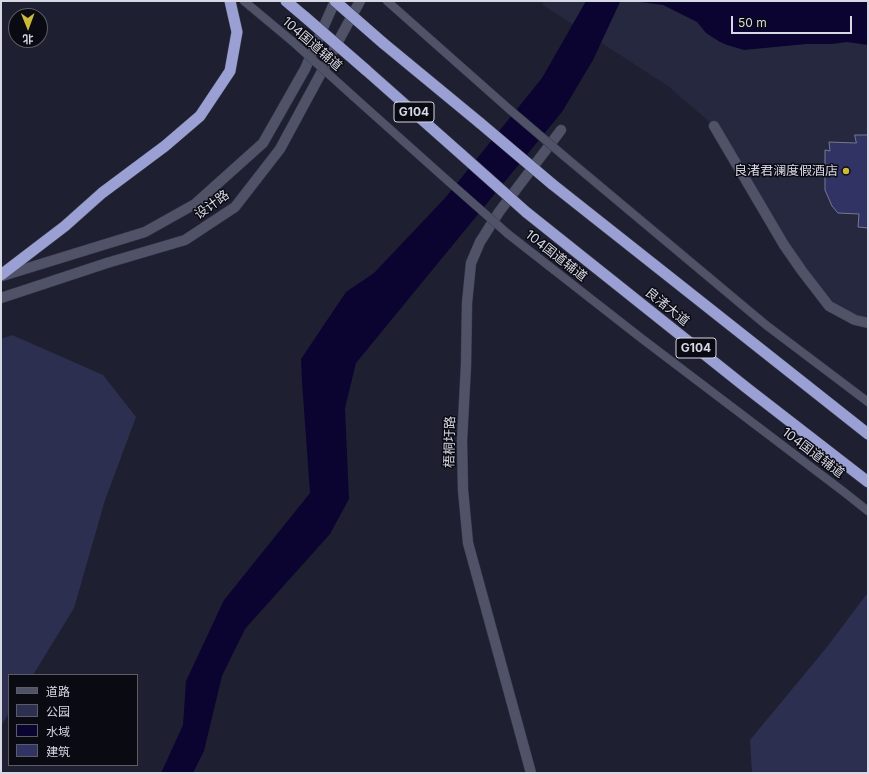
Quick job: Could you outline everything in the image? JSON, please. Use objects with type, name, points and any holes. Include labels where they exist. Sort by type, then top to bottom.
[{"type":"highway","points":[[1,275],[65,226],[102,193],[165,146],[200,116],[230,71],[237,32],[230,1]]},
{"type":"highway","name":"良渚大道","points":[[286,1],[526,212],[748,389],[868,482]]},
{"type":"highway","name":"良渚大道","points":[[335,1],[552,184],[868,434]]},
{"type":"main road","name":"设计路","points":[[1,275],[145,232],[195,204],[263,143],[305,69],[335,1]]},
{"type":"main road","name":"设计路","points":[[1,298],[107,263],[186,240],[236,207],[280,149],[360,1]]},
{"type":"main road","points":[[714,126],[784,244],[802,271],[829,306],[855,320],[868,323]]},
{"type":"main road","name":"梧桐圩路","points":[[531,773],[468,543],[463,490],[462,441],[466,365],[467,303],[471,263],[480,242],[499,212],[561,130]]},
{"type":"lane","name":"104国道辅道","points":[[244,1],[292,41],[508,234],[868,511]]},
{"type":"lane","points":[[389,3],[564,156],[766,325],[868,402]]},
{"type":"shaded area","name":"良渚君澜度假酒店","points":[[542,1],[868,1],[868,319],[829,306],[714,126],[668,86],[543,5]]},
{"type":"green space","points":[[12,335],[103,375],[136,417],[105,500],[74,608],[34,674],[8,674],[8,715],[1,726],[1,339]]},
{"type":"green space","points":[[866,595],[868,596],[868,773],[752,773],[750,740],[827,647]]},
{"type":"water","points":[[586,1],[868,1],[868,45],[847,42],[744,50],[720,42],[706,33],[697,22],[663,5],[640,2],[620,2],[593,60],[562,112],[356,363],[345,408],[349,499],[330,534],[245,629],[222,676],[204,751],[193,773],[161,773],[183,725],[186,681],[224,600],[310,493],[301,359],[346,292],[374,273],[445,198],[542,78]]},
{"type":"building","name":"良渚君澜度假酒店","points":[[855,135],[868,135],[868,228],[858,227],[859,214],[838,213],[832,206],[825,190],[825,150],[830,151],[829,142],[856,143]]},
{"type":"place","name":"良渚君澜度假酒店","points":[[846,171]]}]
